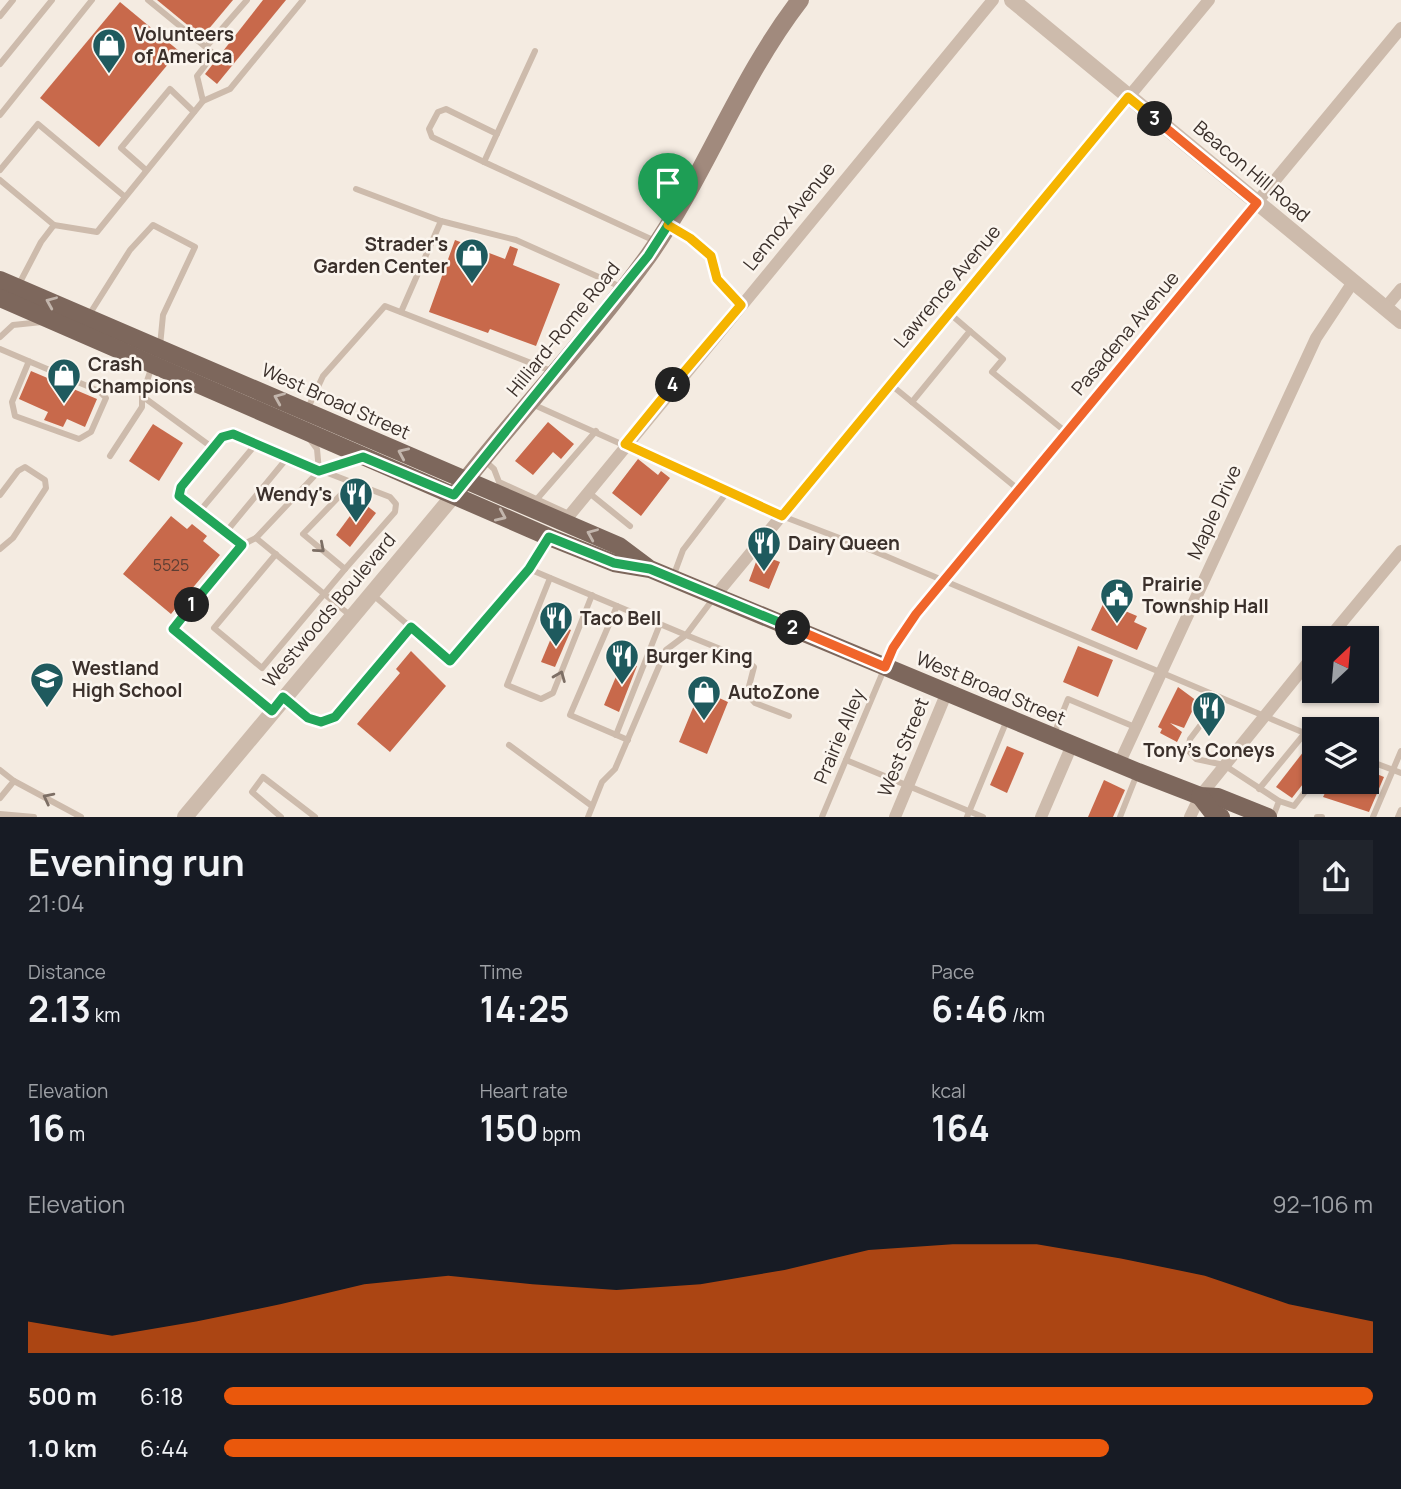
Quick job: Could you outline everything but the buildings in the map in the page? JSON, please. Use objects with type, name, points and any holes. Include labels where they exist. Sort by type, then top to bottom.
[{"type":"main road","name":"Hilliard-Rome Road","points":[[459,488],[623,288],[657,242],[778,29],[800,0]]},
{"type":"main road","name":"West Broad Street","points":[[0,280],[9,296],[57,322],[307,410],[549,537],[614,563],[650,569],[1138,772],[1200,796],[1218,797],[1271,817]]},
{"type":"main road","name":"West Broad Street","points":[[9,296],[88,317],[156,355],[363,457],[566,518],[619,546],[650,569]]},
{"type":"main road","name":"West Broad Street","points":[[1200,796],[1213,813],[1221,817]]},
{"type":"street","name":"Lennox Avenue","points":[[566,518],[992,0]]},
{"type":"street","name":"Beacon Hill Road","points":[[1012,0],[1401,321]]},
{"type":"street","name":"Lawrence Avenue","points":[[715,596],[1209,0]]},
{"type":"street","name":"Pasadena Avenue","points":[[885,667],[893,648],[943,583],[1401,28]]},
{"type":"street","name":"Maple Drive","points":[[1119,764],[1316,338],[1353,282]]},
{"type":"street","points":[[1385,308],[1401,289]]},
{"type":"street","name":"Westwoods Boulevard","points":[[185,817],[459,488]]},
{"type":"street","points":[[1339,626],[1401,551]]},
{"type":"street","points":[[1190,817],[1200,796],[1302,669]]},
{"type":"street","name":"West Street","points":[[895,817],[947,692]]},
{"type":"street","points":[[1041,817],[1072,745]]},
{"type":"lane","points":[[0,16],[13,0]]},
{"type":"lane","points":[[0,64],[52,0]]},
{"type":"lane","points":[[0,115],[92,0]]},
{"type":"lane","points":[[148,0],[214,54],[197,76],[203,101]]},
{"type":"lane","points":[[206,47],[247,0]]},
{"type":"lane","points":[[0,180],[54,225],[97,232],[203,101],[230,89],[303,0]]},
{"type":"lane","points":[[484,162],[535,51]]},
{"type":"lane","points":[[146,170],[121,148],[170,89],[194,112]]},
{"type":"lane","points":[[497,134],[446,110],[438,112],[429,130],[432,137],[657,242]]},
{"type":"lane","points":[[0,170],[38,124],[124,196]]},
{"type":"lane","points":[[356,189],[441,221],[516,240],[623,288]]},
{"type":"lane","points":[[401,312],[441,221]]},
{"type":"lane","points":[[9,296],[54,225]]},
{"type":"lane","points":[[88,317],[130,250],[153,225],[195,247],[190,265],[163,315],[156,355],[142,396],[142,407],[110,456]]},
{"type":"lane","points":[[668,225],[690,238],[711,256],[717,279],[741,305]]},
{"type":"lane","points":[[307,410],[323,376],[385,306],[554,372]]},
{"type":"lane","points":[[949,313],[1003,359],[992,372],[1067,432]]},
{"type":"lane","points":[[0,337],[13,325],[57,322]]},
{"type":"lane","points":[[912,402],[970,331]]},
{"type":"lane","points":[[0,348],[99,391],[106,398],[91,432],[79,439],[15,415],[12,402],[29,361]]},
{"type":"lane","points":[[890,384],[1019,490]]},
{"type":"lane","points":[[142,396],[213,448]]},
{"type":"lane","points":[[530,403],[782,516],[876,552],[943,583],[1302,732]]},
{"type":"lane","points":[[303,429],[317,449],[319,471]]},
{"type":"lane","points":[[537,499],[596,432]]},
{"type":"lane","points":[[242,545],[178,492],[227,434],[390,497],[396,503],[395,512],[262,668],[214,628],[276,554]]},
{"type":"lane","points":[[199,512],[256,444]]},
{"type":"lane","points":[[226,532],[288,457]]},
{"type":"lane","points":[[272,711],[173,629],[242,545],[256,538],[319,471],[363,457]]},
{"type":"lane","points":[[484,459],[495,469],[499,482],[537,499],[566,518]]},
{"type":"lane","points":[[0,495],[18,471],[25,467],[45,480],[46,488],[13,538],[0,549]]},
{"type":"lane","points":[[345,569],[303,534],[353,482]]},
{"type":"lane","points":[[586,491],[630,526]]},
{"type":"lane","points":[[672,578],[683,550],[728,491]]},
{"type":"lane","points":[[370,593],[450,661],[529,569],[549,537]]},
{"type":"lane","points":[[256,538],[351,616]]},
{"type":"lane","points":[[529,569],[745,659],[754,667],[747,694],[755,703],[789,716]]},
{"type":"lane","points":[[550,578],[507,685],[541,699],[553,693],[592,596]]},
{"type":"lane","points":[[588,817],[602,782],[615,769],[666,650],[686,635],[715,596]]},
{"type":"lane","points":[[617,606],[570,715],[628,740]]},
{"type":"lane","points":[[616,735],[660,624]]},
{"type":"lane","points":[[283,697],[308,718],[321,722],[335,717],[411,627]]},
{"type":"lane","name":"Prairie Alley","points":[[822,817],[885,667]]},
{"type":"lane","points":[[1221,698],[1187,745],[1191,756],[1224,765],[1279,801],[1294,806],[1303,794]]},
{"type":"lane","points":[[1053,737],[1068,699],[1136,727]]},
{"type":"lane","points":[[968,814],[1008,718]]},
{"type":"lane","points":[[1259,789],[1302,737]]},
{"type":"lane","points":[[509,745],[592,806]]},
{"type":"lane","points":[[1373,817],[1401,751]]},
{"type":"lane","points":[[846,760],[908,785],[968,814],[984,817]]},
{"type":"lane","points":[[1379,766],[1401,773]]},
{"type":"lane","points":[[0,770],[13,781],[81,817]]},
{"type":"lane","points":[[1120,817],[1138,772]]},
{"type":"lane","points":[[281,817],[252,792],[263,777],[315,817]]},
{"type":"lane","points":[[0,798],[13,781]]},
{"type":"lane","points":[[1271,817],[1279,801]]},
{"type":"lane","points":[[1398,817],[1401,810]]},
{"type":"lane","points":[[0,814],[34,817]]},
{"type":"place","name":"Volunteers of America","points":[[109,75]]},
{"type":"place","name":"Strader's Garden Center","points":[[472,285]]},
{"type":"place","name":"Crash Champions","points":[[64,405]]},
{"type":"place","name":"Wendy's","points":[[356,524]]},
{"type":"place","name":"Dairy Queen","points":[[764,573]]},
{"type":"place","name":"Prairie Township Hall","points":[[1117,625]]},
{"type":"place","name":"Taco Bell","points":[[556,648]]},
{"type":"place","name":"Burger King","points":[[622,686]]},
{"type":"place","name":"Westland High School","points":[[47,709]]},
{"type":"place","name":"AutoZone","points":[[704,722]]},
{"type":"place","name":"Tony's Coneys","points":[[1209,738]]},
{"type":"route","points":[[1128,97],[1257,203],[916,614],[893,648],[885,667],[650,569],[614,563],[549,537],[529,569],[450,661],[411,627],[335,717],[321,722],[308,718],[283,697],[272,711],[173,629],[242,545],[179,496],[178,492],[222,437],[233,434],[319,471],[363,457],[454,495],[648,256],[668,225],[690,238],[711,256],[715,263],[714,273],[722,288],[741,305],[625,444],[782,516],[1128,97]]}]
